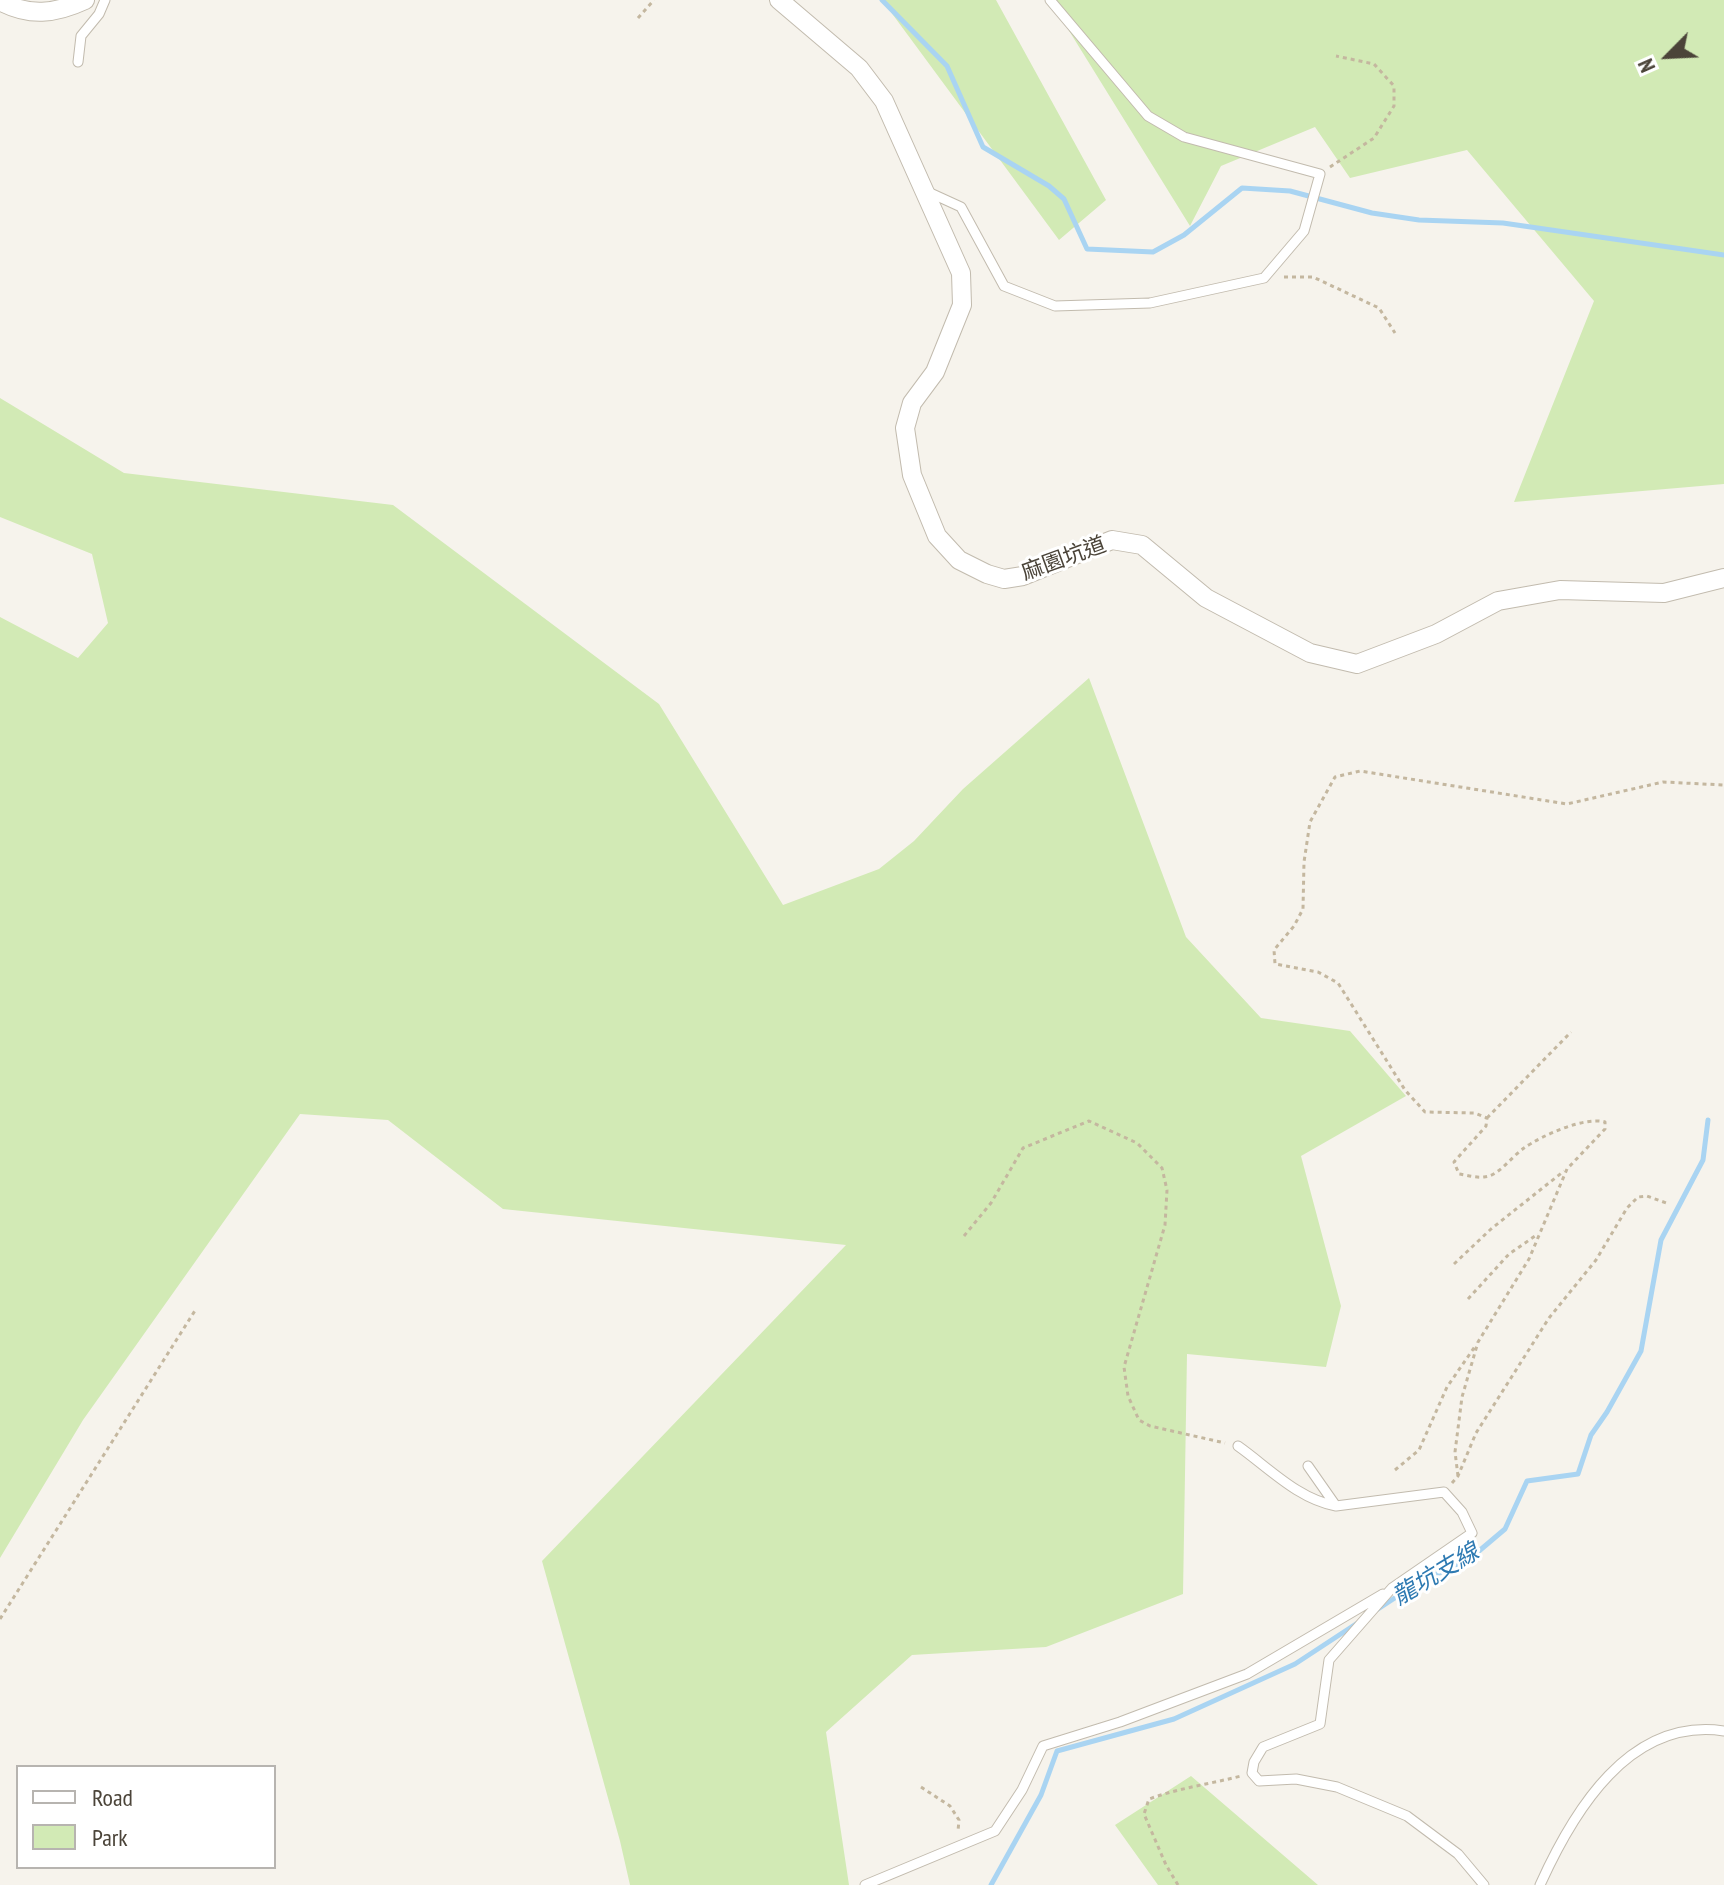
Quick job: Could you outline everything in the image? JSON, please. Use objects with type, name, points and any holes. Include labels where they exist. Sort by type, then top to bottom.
[{"type":"street","points":[[0,1],[18,11],[62,11],[85,0]]},
{"type":"street","name":"麻園坑道","points":[[779,0],[859,68],[884,101],[961,273],[962,305],[935,372],[912,403],[905,428],[912,475],[937,536],[959,560],[1004,579],[1023,576],[1112,540],[1142,545],[1206,598],[1310,653],[1357,664],[1436,634],[1498,601],[1560,590],[1664,593],[1724,578]]},
{"type":"lane","points":[[78,62],[81,36],[99,14],[105,0]]},
{"type":"lane","points":[[923,190],[961,207],[1004,286],[1055,306],[1150,303],[1264,278],[1304,231],[1320,174],[1184,137],[1148,116],[1050,0]]},
{"type":"lane","points":[[865,1885],[995,1831],[1022,1790],[1043,1746],[1120,1722],[1247,1674],[1392,1588],[1472,1533],[1462,1512],[1444,1492],[1336,1506],[1316,1502],[1303,1496],[1238,1446]]},
{"type":"lane","points":[[1308,1466],[1336,1506]]},
{"type":"lane","points":[[1392,1588],[1329,1660],[1320,1724],[1263,1747],[1254,1762],[1252,1773],[1259,1781],[1296,1779],[1337,1787],[1407,1816],[1458,1854],[1484,1885]]},
{"type":"lane","points":[[1540,1885],[1571,1823],[1618,1763],[1664,1738],[1705,1728],[1724,1731]]},
{"type":"path","points":[[638,18],[654,0]]},
{"type":"path","points":[[1320,174],[1374,138],[1394,106],[1394,86],[1374,64],[1336,56]]},
{"type":"path","points":[[1264,278],[1313,277],[1379,308],[1395,333]]},
{"type":"path","points":[[1487,1118],[1475,1113],[1425,1112],[1405,1090],[1338,983],[1318,972],[1275,964],[1274,950],[1294,926],[1303,909],[1304,862],[1310,822],[1335,777],[1360,771],[1567,804],[1663,782],[1724,785]]},
{"type":"path","points":[[1454,1264],[1491,1229],[1567,1169],[1605,1129],[1605,1122],[1595,1119],[1576,1124],[1524,1148],[1486,1178],[1459,1174],[1454,1162],[1486,1126],[1487,1118],[1571,1032]]},
{"type":"path","points":[[964,1236],[991,1203],[1023,1148],[1089,1121],[1137,1143],[1162,1168],[1167,1190],[1165,1225],[1124,1367],[1128,1396],[1139,1420],[1150,1426],[1238,1446]]},
{"type":"path","points":[[1395,1470],[1419,1450],[1447,1387],[1529,1259],[1567,1169]]},
{"type":"path","points":[[1444,1492],[1458,1476],[1476,1433],[1532,1344],[1596,1260],[1627,1208],[1638,1197],[1647,1196],[1669,1204]]},
{"type":"path","points":[[1468,1299],[1509,1254],[1540,1232]]},
{"type":"path","points":[[0,1619],[196,1309]]},
{"type":"path","points":[[1458,1476],[1455,1452],[1462,1397],[1478,1342]]},
{"type":"path","points":[[1178,1885],[1144,1814],[1149,1799],[1183,1787],[1252,1773]]},
{"type":"path","points":[[921,1787],[950,1806],[959,1820],[955,1846]]},
{"type":"green space","points":[[882,0],[996,0],[1106,200],[1059,240]]},
{"type":"green space","points":[[1050,0],[1724,0],[1724,484],[1514,502],[1594,301],[1467,150],[1350,178],[1315,127],[1221,166],[1190,226]]},
{"type":"green space","points":[[0,398],[124,473],[393,505],[659,704],[783,905],[879,869],[914,841],[963,789],[1089,678],[1186,937],[1261,1018],[1350,1031],[1406,1096],[1301,1156],[1341,1306],[1326,1367],[1187,1354],[1183,1594],[1046,1647],[912,1655],[826,1732],[849,1885],[630,1885],[542,1561],[846,1245],[503,1209],[388,1120],[300,1114],[83,1420],[0,1558],[0,617],[78,658],[108,623],[92,554],[0,517]]},
{"type":"green space","points":[[1191,1776],[1318,1885],[1158,1885],[1115,1825]]},
{"type":"waterway","points":[[882,0],[947,66],[983,147],[1049,186],[1064,199],[1087,249],[1153,252],[1184,235],[1242,188],[1290,191],[1372,213],[1419,220],[1503,223],[1724,255]]},
{"type":"waterway","name":"龍坑支線","points":[[1378,1609],[1422,1580],[1466,1562],[1505,1529],[1527,1481],[1578,1474],[1591,1435],[1641,1351],[1661,1240],[1703,1160],[1708,1120]]},
{"type":"waterway","name":"龍坑支線","points":[[991,1885],[1041,1795],[1057,1751],[1174,1719],[1295,1664],[1356,1624]]}]
